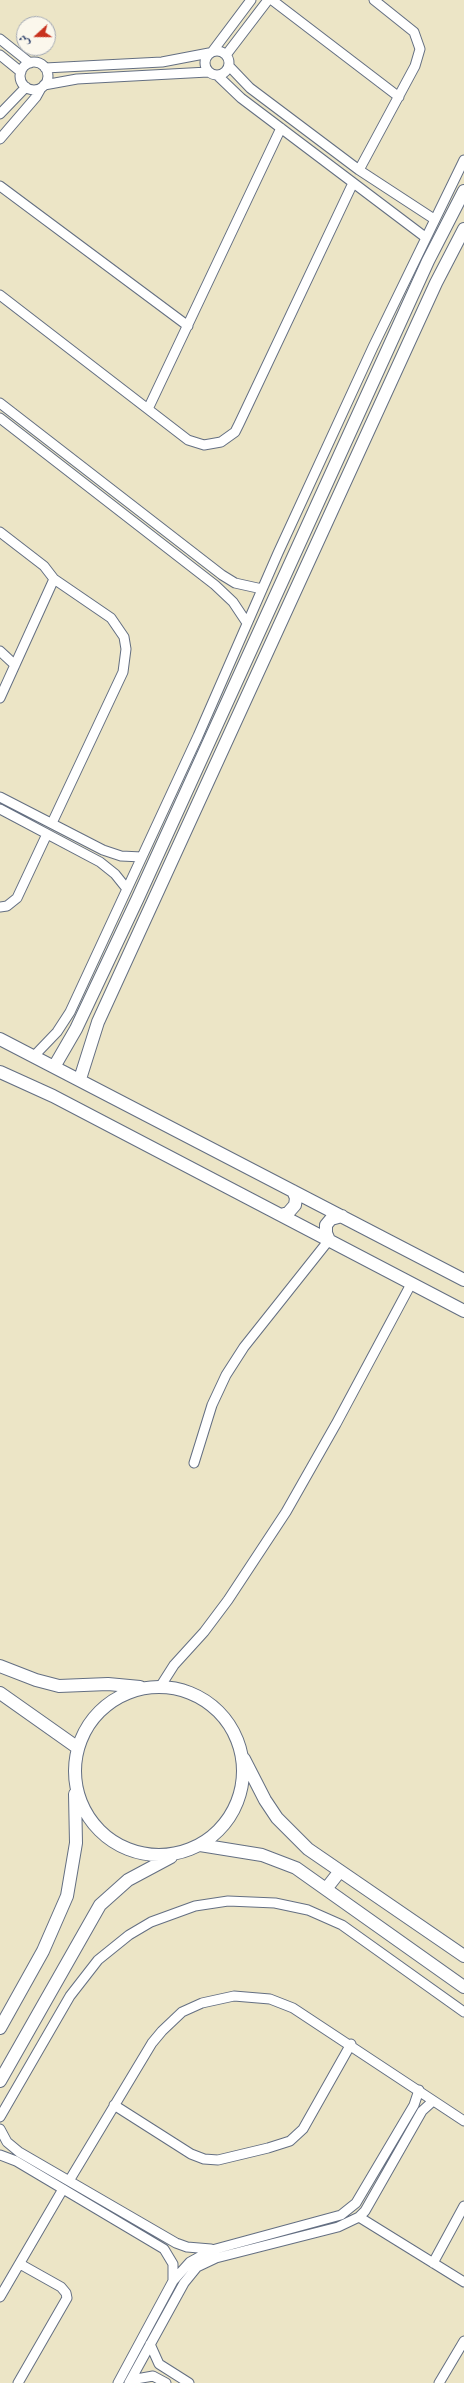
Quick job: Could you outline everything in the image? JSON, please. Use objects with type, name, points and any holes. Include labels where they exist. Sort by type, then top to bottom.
[{"type":"street","points":[[208,72],[204,62],[210,52],[251,0]]},
{"type":"street","points":[[226,55],[268,0]]},
{"type":"street","points":[[272,0],[399,97]]},
{"type":"street","points":[[359,170],[419,58],[418,40],[407,26],[374,0]]},
{"type":"street","points":[[0,38],[30,63],[37,63],[45,68],[162,62],[220,51],[226,55],[229,66],[250,88],[359,170],[434,219]]},
{"type":"street","points":[[0,55],[21,72]]},
{"type":"street","points":[[30,63],[21,72],[21,80],[26,87],[35,90],[43,86],[77,79],[208,72],[218,76],[235,93],[425,237]]},
{"type":"street","points":[[218,76],[226,71],[229,66]]},
{"type":"street","points":[[0,139],[36,97],[43,86],[48,77],[45,68]]},
{"type":"street","points":[[0,114],[26,87]]},
{"type":"street","points":[[148,409],[281,128]]},
{"type":"street","points":[[34,1056],[53,1036],[70,1012],[198,736],[262,589],[425,237],[464,160]]},
{"type":"street","points":[[0,296],[196,444],[204,445],[221,442],[235,432],[353,183]]},
{"type":"street","points":[[0,186],[188,326]]},
{"type":"street","points":[[54,1067],[76,1029],[137,900],[428,260],[464,191]]},
{"type":"street","points":[[80,1079],[98,1022],[270,649],[436,283],[464,230]]},
{"type":"street","points":[[0,403],[222,575],[235,583],[262,589]]},
{"type":"street","points":[[0,418],[215,585],[230,599],[247,623]]},
{"type":"street","points":[[0,532],[44,566],[54,579],[111,618],[124,637],[126,649],[123,672],[52,823]]},
{"type":"street","points":[[0,698],[54,579]]},
{"type":"street","points":[[254,642],[270,649]]},
{"type":"street","points":[[0,651],[15,665]]},
{"type":"street","points":[[0,797],[112,853],[142,856]]},
{"type":"street","points":[[0,809],[100,862],[115,874],[127,889]]},
{"type":"street","points":[[0,907],[7,906],[17,898],[47,834]]},
{"type":"street","points":[[0,1038],[464,1280]]},
{"type":"street","points":[[0,1072],[53,1096],[464,1311]]},
{"type":"street","points":[[281,1215],[288,1213],[295,1205],[296,1198],[293,1191]]},
{"type":"street","points":[[329,1240],[326,1233],[326,1225],[331,1219],[342,1216]]},
{"type":"street","points":[[194,1463],[210,1410],[226,1375],[244,1347],[329,1240]]},
{"type":"street","points":[[0,2028],[43,1951],[67,1896],[76,1843],[75,1781],[78,1748],[92,1719],[108,1704],[127,1693],[154,1687],[204,1632],[228,1600],[286,1512],[412,1284]]},
{"type":"street","points":[[0,1666],[36,1680],[59,1686],[108,1684],[154,1687],[187,1692],[211,1705],[229,1726],[265,1800],[277,1818],[308,1849],[464,1956]]},
{"type":"street","points":[[0,1693],[78,1748]]},
{"type":"street","points":[[0,2080],[100,1905],[128,1880],[179,1853],[200,1845],[217,1832],[236,1805],[243,1773],[240,1751]]},
{"type":"street","points":[[75,1781],[85,1812],[106,1838],[136,1852],[158,1856],[179,1853]]},
{"type":"street","points":[[200,1845],[244,1851],[274,1858],[296,1868],[464,1987]]},
{"type":"street","points":[[326,1889],[340,1871]]},
{"type":"street","points":[[0,2117],[70,1996],[98,1960],[128,1935],[150,1922],[195,1906],[228,1901],[275,1903],[308,1910],[342,1925],[464,2012]]},
{"type":"street","points":[[69,2181],[114,2105],[162,2030],[182,2012],[217,1998],[245,1996],[270,1999],[293,2008],[351,2044],[464,2121]]},
{"type":"street","points":[[114,2105],[197,2157],[218,2160],[252,2152],[282,2144],[303,2130],[351,2044]]},
{"type":"street","points":[[118,2383],[174,2281],[190,2262],[212,2250],[331,2218],[349,2210],[362,2195],[414,2105],[419,2090]]},
{"type":"street","points":[[130,2381],[186,2279],[206,2262],[349,2224],[365,2211],[422,2111],[434,2101]]},
{"type":"street","points":[[0,2129],[3,2137],[11,2146],[176,2243],[187,2247],[212,2250]]},
{"type":"street","points":[[0,2155],[16,2161],[164,2249],[173,2264],[174,2281]]},
{"type":"street","points":[[0,2297],[63,2189]]},
{"type":"street","points":[[433,2263],[464,2206]]},
{"type":"street","points":[[358,2217],[464,2282]]},
{"type":"street","points":[[18,2383],[67,2298],[65,2290],[61,2287],[20,2264]]},
{"type":"street","points":[[439,2383],[464,2341]]},
{"type":"street","points":[[150,2344],[160,2364],[189,2383]]},
{"type":"street","points":[[130,2381],[153,2376],[166,2383]]}]
